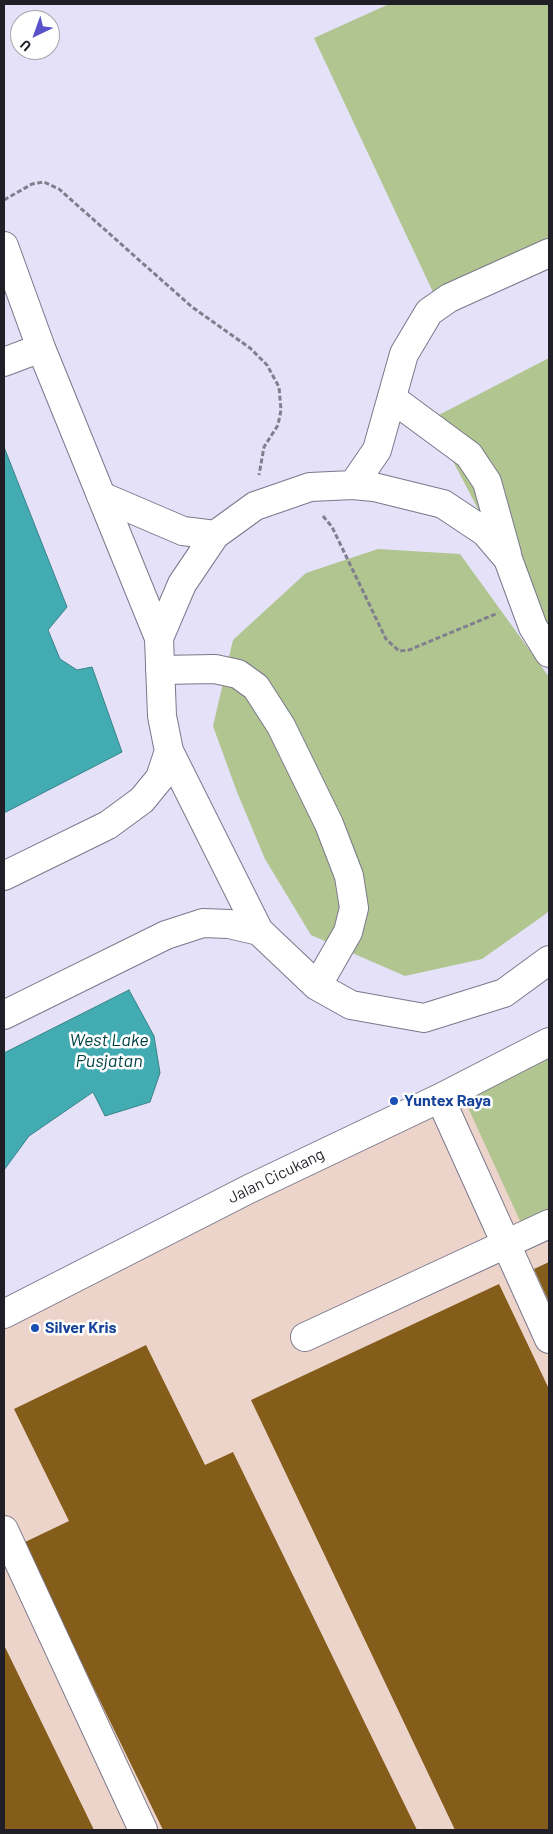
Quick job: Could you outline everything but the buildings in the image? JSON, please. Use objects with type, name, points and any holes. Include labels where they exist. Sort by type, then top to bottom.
[{"type":"street","points":[[4,246],[41,348],[159,638],[162,716],[169,751],[259,931],[317,986],[350,1005],[424,1018],[504,994],[549,960]]},
{"type":"street","points":[[353,485],[377,450],[393,399],[404,354],[429,312],[449,298],[549,253]]},
{"type":"street","points":[[4,362],[41,348]]},
{"type":"street","points":[[393,399],[469,455],[487,482],[508,559],[533,627],[549,653]]},
{"type":"street","points":[[159,638],[182,584],[215,535],[255,506],[310,487],[374,486],[443,504],[485,532],[508,559]]},
{"type":"street","points":[[101,496],[183,530],[215,535]]},
{"type":"street","points":[[160,670],[215,669],[238,674],[256,687],[281,726],[329,824],[349,876],[354,908],[348,932],[317,986]]},
{"type":"street","points":[[4,876],[108,825],[142,800],[160,778],[169,751]]},
{"type":"street","points":[[4,1015],[166,935],[203,923],[229,924],[259,931]]},
{"type":"street","name":"Jalan Cicukang","points":[[4,1314],[249,1189],[440,1098],[549,1042]]},
{"type":"street","points":[[440,1098],[549,1339]]},
{"type":"street","points":[[305,1337],[549,1224]]},
{"type":"street","points":[[4,1530],[143,1830]]},
{"type":"path","points":[[4,200],[32,184],[44,182],[59,189],[192,307],[250,348],[268,365],[279,387],[281,410],[278,425],[264,447],[255,506]]},
{"type":"path","points":[[314,513],[324,516],[329,521],[386,638],[399,651],[409,650],[524,602]]},
{"type":"shaded area","points":[[389,4],[549,4],[549,239],[433,292],[314,38]]},
{"type":"shaded area","points":[[549,358],[549,645],[431,419]]},
{"type":"shaded area","points":[[378,549],[460,554],[549,677],[549,908],[547,913],[482,959],[405,976],[311,935],[265,859],[237,792],[213,726],[233,640],[306,573]]},
{"type":"shaded area","points":[[549,1052],[549,1830],[4,1830],[4,1323]]},
{"type":"shaded area","points":[[549,1055],[549,1209],[521,1223],[465,1101]]},
{"type":"water","points":[[4,447],[67,607],[48,630],[60,659],[77,670],[92,667],[122,752],[4,813]]},
{"type":"water","name":"West Lake Pusjatan","points":[[129,990],[154,1036],[160,1073],[150,1102],[105,1116],[93,1092],[29,1136],[4,1170],[4,1053]]},
{"type":"place","name":"Yuntex Raya","points":[[394,1101]]},
{"type":"place","name":"Silver Kris","points":[[35,1328]]}]
